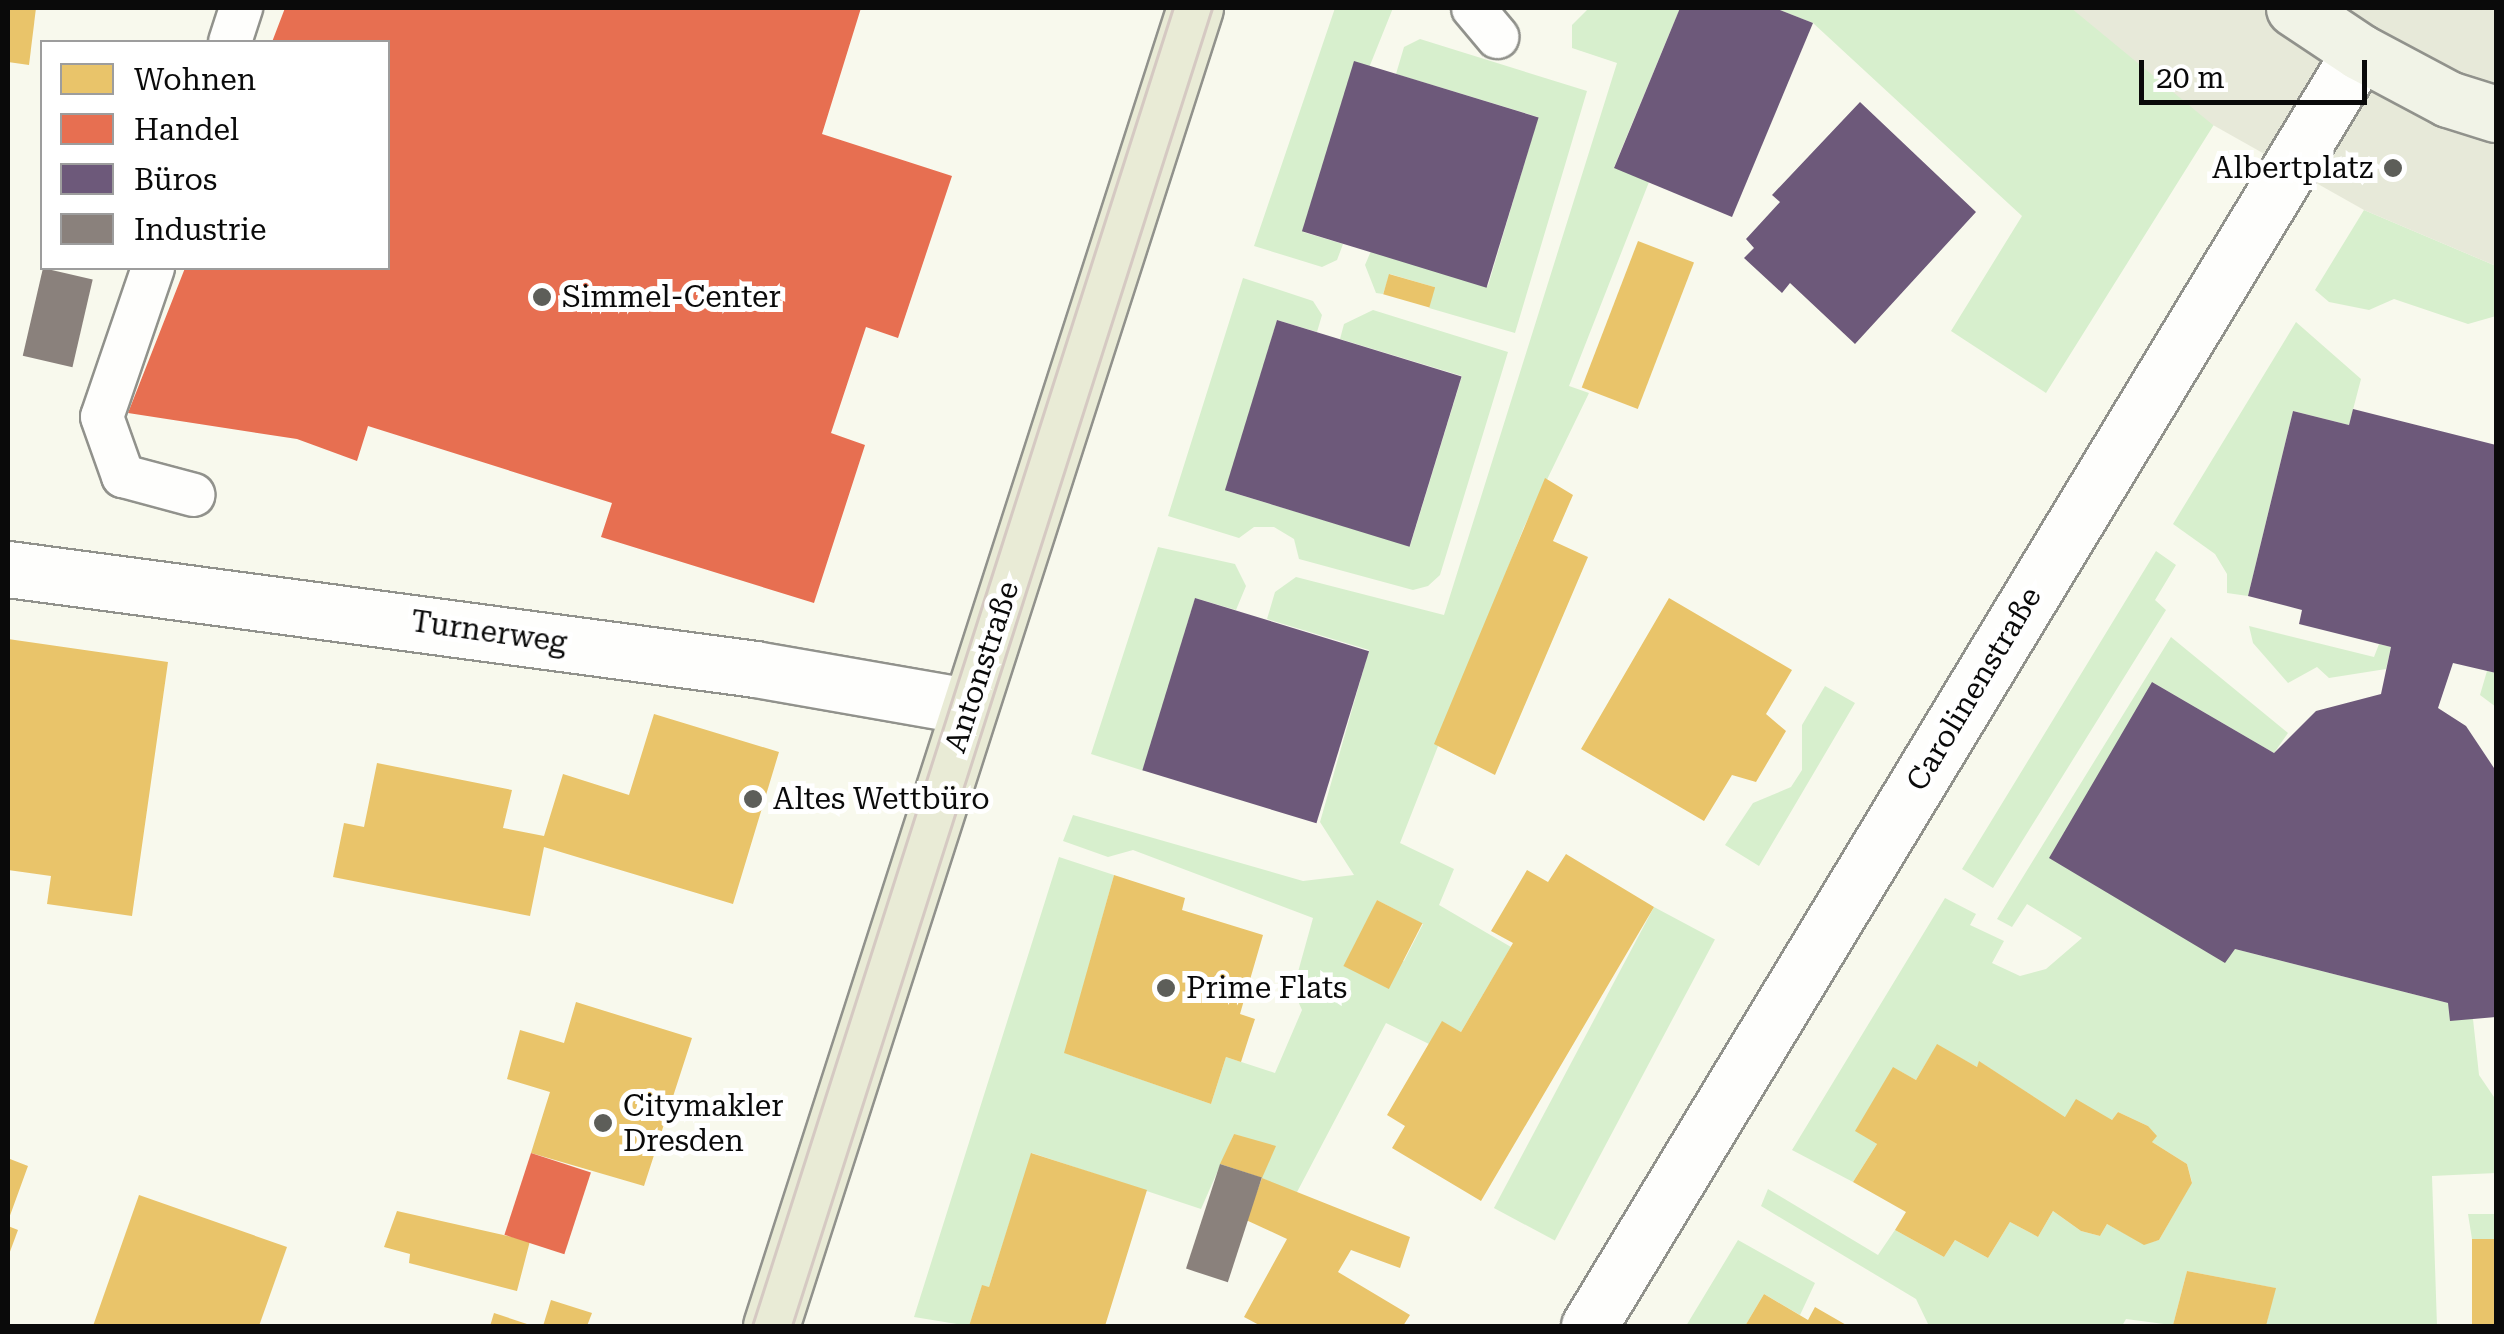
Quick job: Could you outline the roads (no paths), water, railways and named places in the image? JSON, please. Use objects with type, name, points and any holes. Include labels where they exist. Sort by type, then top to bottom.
[{"type":"main road","name":"Antonstraße","points":[[772,1326],[1195,8]]},
{"type":"main road","points":[[2294,8],[2360,52],[2448,99],[2496,114]]},
{"type":"street","name":"Carolinenstraße","points":[[1589,1326],[2360,52]]},
{"type":"street","name":"Turnerweg","points":[[8,570],[755,670],[968,706]]},
{"type":"lane","points":[[231,40],[242,8]]},
{"type":"lane","points":[[152,270],[102,416],[123,476],[194,495]]},
{"type":"tram line","points":[[752,1326],[1173,8]]},
{"type":"tram line","points":[[792,1326],[1212,8]]},
{"type":"place","name":"Albertplatz","points":[[2393,168]]},
{"type":"place","name":"Simmel-Center","points":[[542,297]]},
{"type":"place","name":"Altes Wettbüro","points":[[753,799]]},
{"type":"place","name":"Prime Flats","points":[[1166,988]]},
{"type":"place","name":"Citymakler Dresden","points":[[603,1123]]}]
